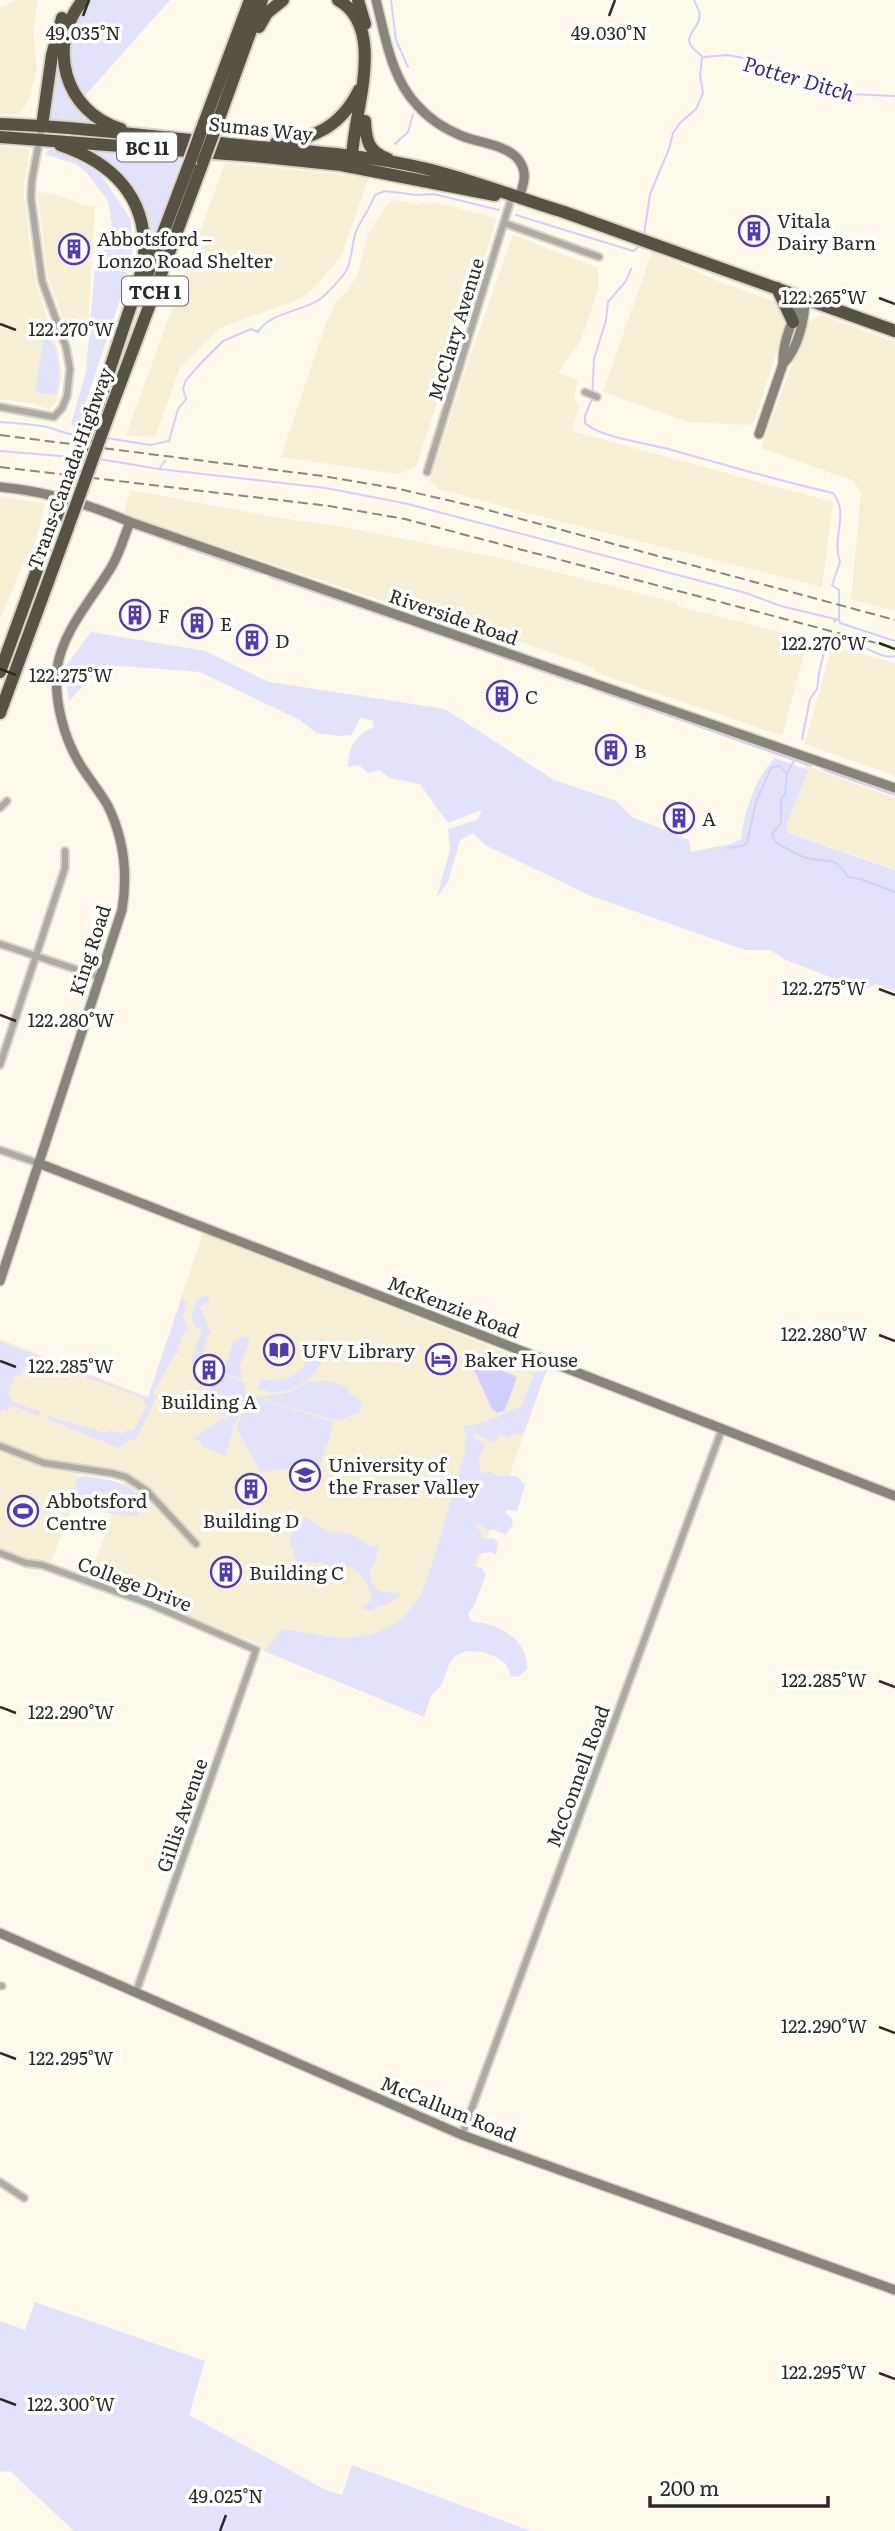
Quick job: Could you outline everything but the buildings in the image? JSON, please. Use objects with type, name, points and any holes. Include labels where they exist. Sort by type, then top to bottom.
[{"type":"highway","points":[[42,126],[56,33],[62,16],[74,0]]},
{"type":"highway","points":[[83,0],[66,27],[62,49],[71,85],[78,99],[100,120],[116,128],[142,135]]},
{"type":"highway","points":[[231,52],[241,0]]},
{"type":"highway","name":"Trans-Canada Highway","points":[[0,672],[54,523],[99,415],[196,162],[250,0]]},
{"type":"highway","name":"Trans-Canada Highway","points":[[210,123],[228,94],[262,0]]},
{"type":"highway","points":[[228,94],[258,27],[267,13],[283,0]]},
{"type":"highway","points":[[338,0],[356,18],[365,58],[354,160]]},
{"type":"highway","points":[[354,160],[365,121],[372,58],[358,0]]},
{"type":"highway","points":[[226,144],[297,141],[319,134],[338,122],[364,81]]},
{"type":"highway","points":[[0,124],[32,116],[45,96]]},
{"type":"highway","points":[[365,121],[366,140],[370,148],[380,156],[405,164]]},
{"type":"highway","name":"Sumas Way","points":[[0,124],[142,135],[354,160],[487,194],[516,197]]},
{"type":"highway","name":"Sumas Way","points":[[0,137],[405,164],[490,187],[634,236],[895,331]]},
{"type":"highway","points":[[43,140],[93,158],[117,177],[133,201],[143,232],[144,256],[99,415]]},
{"type":"highway","points":[[777,288],[793,322]]},
{"type":"highway","name":"Trans-Canada Highway","points":[[0,713],[67,530],[99,415]]},
{"type":"street","points":[[376,0],[394,65],[405,90],[431,118],[446,129],[510,152],[520,160],[524,184],[516,197]]},
{"type":"street","points":[[0,407],[26,410],[46,417],[57,415],[70,383],[66,347],[42,281],[32,210],[32,180],[43,140],[42,126]]},
{"type":"street","name":"McClary Avenue","points":[[426,472],[504,223],[516,197]]},
{"type":"street","points":[[504,223],[599,257]]},
{"type":"street","points":[[760,434],[783,364],[783,354],[797,309],[805,299]]},
{"type":"street","points":[[783,364],[791,356],[805,312],[805,299]]},
{"type":"street","points":[[585,392],[597,397]]},
{"type":"street","name":"Riverside Road","points":[[0,487],[56,496],[85,504],[895,788]]},
{"type":"street","name":"King Road","points":[[0,1281],[122,910],[125,880],[119,835],[108,808],[80,765],[66,735],[59,703],[57,669],[70,632],[112,566],[130,522]]},
{"type":"street","points":[[0,808],[7,801]]},
{"type":"street","points":[[0,1065],[65,868],[65,851]]},
{"type":"street","points":[[0,944],[99,977]]},
{"type":"street","name":"McKenzie Road","points":[[0,1150],[895,1496]]},
{"type":"street","name":"McConnell Road","points":[[462,2135],[722,1429]]},
{"type":"street","points":[[0,1446],[44,1463],[126,1477],[147,1491],[196,1544]]},
{"type":"street","name":"College Drive","points":[[0,1553],[26,1563],[42,1564],[98,1585],[256,1650]]},
{"type":"street","name":"Gillis Avenue","points":[[136,1992],[256,1650]]},
{"type":"street","name":"McCallum Road","points":[[0,1933],[462,2135],[895,2290]]},
{"type":"street","points":[[0,2182],[24,2198]]},
{"type":"shaded area","points":[[15,0],[38,0],[33,33],[37,68],[30,98],[20,114],[0,114],[0,7]]},
{"type":"shaded area","points":[[89,0],[170,0],[82,99],[77,109],[84,118],[99,126],[54,122],[48,116],[56,58],[73,22]]},
{"type":"shaded area","points":[[0,146],[25,148],[30,152],[24,197],[35,280],[58,351],[62,376],[56,402],[49,409],[31,403],[0,399]]},
{"type":"shaded area","points":[[85,147],[183,156],[148,254],[121,175]]},
{"type":"shaded area","points":[[51,149],[80,161],[101,175],[131,220],[132,254],[121,297],[77,428],[71,424],[86,372],[95,266],[114,235],[108,201],[87,173],[76,164],[44,154]]},
{"type":"shaded area","points":[[225,163],[369,177],[341,257],[315,287],[302,298],[220,328],[180,367],[155,438],[126,435]]},
{"type":"shaded area","points":[[37,191],[95,206],[88,330],[70,338],[48,277]]},
{"type":"shaded area","points":[[395,200],[415,204],[433,202],[497,218],[416,467],[397,474],[281,457],[326,323],[335,304],[357,276],[368,234],[387,204]]},
{"type":"shaded area","points":[[513,235],[598,268],[599,287],[581,340],[558,373],[578,380],[574,399],[579,407],[572,431],[833,502],[822,587],[523,512],[439,489],[430,481]]},
{"type":"shaded area","points":[[652,252],[720,282],[771,300],[781,307],[786,323],[754,422],[749,425],[688,422],[603,392]]},
{"type":"shaded area","points":[[821,315],[895,342],[895,611],[851,599],[861,493],[854,481],[761,448],[808,322]]},
{"type":"shaded area","points":[[49,334],[59,370],[57,393],[53,395],[35,392],[44,335]]},
{"type":"shaded area","points":[[131,490],[285,519],[334,525],[495,557],[808,639],[782,736],[594,672],[595,668],[473,625],[470,630],[123,514]]},
{"type":"shaded area","points":[[0,496],[45,504],[31,558],[24,562],[0,620]]},
{"type":"shaded area","points":[[91,632],[205,651],[269,682],[445,709],[554,780],[616,801],[632,817],[689,840],[691,852],[731,844],[741,839],[752,795],[762,774],[775,758],[808,770],[786,826],[788,833],[895,870],[895,991],[876,984],[863,990],[784,959],[770,950],[745,950],[591,896],[485,845],[473,833],[460,840],[448,882],[437,897],[450,849],[448,829],[477,820],[482,810],[448,823],[420,784],[390,778],[379,770],[368,773],[359,765],[348,767],[351,748],[362,734],[374,727],[372,720],[360,718],[352,735],[316,733],[300,720],[200,672],[106,665],[69,701],[64,669]]},
{"type":"shaded area","points":[[832,646],[895,663],[895,776],[805,744]]},
{"type":"shaded area","points":[[806,766],[895,798],[895,869],[783,831]]},
{"type":"shaded area","name":"University of the Fraser Valley","points":[[203,1233],[547,1369],[424,1717],[264,1651],[254,1642],[90,1576],[124,1481],[111,1476],[78,1474],[76,1498],[51,1561],[27,1559],[0,1549],[0,1339],[148,1397]]},
{"type":"shaded area","points":[[207,1295],[210,1301],[200,1307],[211,1332],[205,1340],[207,1341],[199,1364],[192,1362],[192,1358],[202,1330],[195,1327],[191,1317],[197,1300]]},
{"type":"shaded area","points":[[181,1300],[187,1302],[183,1316],[189,1331],[184,1331],[177,1351],[181,1354],[175,1353],[153,1394],[157,1397],[136,1439],[129,1440],[119,1448],[47,1419],[48,1416],[106,1433],[111,1430],[122,1434],[127,1430],[133,1431],[147,1406],[143,1403],[144,1398],[35,1359],[23,1369],[20,1376],[15,1375],[8,1395],[12,1397],[11,1401],[40,1412],[38,1416],[10,1405],[7,1411],[2,1410],[0,1416],[0,1341],[148,1398]]},
{"type":"shaded area","points":[[244,1336],[250,1339],[240,1366],[242,1379],[223,1373],[234,1340]]},
{"type":"shaded area","points":[[320,1339],[323,1339],[322,1359],[311,1377],[285,1391],[258,1388],[261,1379],[277,1381],[296,1373],[310,1355],[313,1355]]},
{"type":"shaded area","points":[[547,1369],[523,1434],[514,1434],[508,1438],[499,1435],[498,1439],[491,1442],[476,1434],[471,1436],[485,1447],[479,1457],[481,1474],[490,1471],[498,1476],[517,1476],[525,1485],[517,1511],[507,1510],[505,1513],[511,1517],[513,1524],[506,1535],[487,1530],[479,1523],[476,1525],[484,1539],[493,1538],[498,1542],[496,1555],[491,1552],[478,1554],[474,1566],[482,1568],[486,1575],[468,1614],[471,1621],[491,1625],[510,1634],[522,1649],[527,1669],[518,1677],[512,1677],[505,1663],[496,1657],[482,1652],[466,1651],[450,1662],[441,1686],[431,1695],[424,1717],[264,1651],[283,1629],[345,1639],[376,1633],[402,1620],[421,1595],[436,1552],[465,1452],[466,1432],[463,1425],[484,1422],[521,1407],[534,1374]]},
{"type":"shaded area","points":[[223,1374],[244,1382],[245,1395],[240,1407],[224,1415],[204,1406],[215,1376],[220,1377]]},
{"type":"shaded area","points":[[326,1380],[349,1388],[348,1394],[355,1396],[362,1403],[360,1412],[333,1420],[262,1396],[287,1393],[309,1382]]},
{"type":"shaded area","points":[[259,1395],[267,1401],[333,1422],[323,1457],[313,1470],[303,1476],[302,1467],[296,1461],[287,1469],[261,1472],[236,1428],[249,1400]]},
{"type":"shaded area","points":[[242,1408],[235,1426],[231,1424],[233,1430],[225,1456],[193,1439],[223,1418],[230,1422],[226,1417]]},
{"type":"shaded area","points":[[85,1476],[128,1487],[139,1498],[142,1507],[137,1516],[107,1512],[79,1502],[75,1489],[77,1478]]},
{"type":"shaded area","points":[[306,1517],[330,1533],[346,1533],[369,1546],[379,1546],[375,1562],[369,1570],[373,1584],[382,1592],[401,1593],[393,1601],[371,1611],[361,1608],[372,1600],[369,1589],[354,1569],[344,1566],[333,1571],[321,1561],[303,1564],[296,1561],[293,1553],[295,1549],[289,1544],[296,1525]]},
{"type":"shaded area","points":[[35,2302],[205,2361],[189,2415],[324,2489],[342,2495],[352,2465],[531,2531],[74,2531],[10,2471],[0,2472],[0,2321],[25,2330]]},
{"type":"water","points":[[473,1359],[517,1377],[505,1410],[497,1413],[492,1409],[471,1363]]},
{"type":"waterway","points":[[391,0],[396,40],[408,67]]},
{"type":"waterway","points":[[694,0],[699,18],[689,38],[693,49],[702,56]]},
{"type":"waterway","name":"Potter Ditch","points":[[704,57],[728,55],[753,60],[849,94],[895,96]]},
{"type":"waterway","points":[[644,235],[650,194],[673,133],[696,109],[703,93],[700,75],[702,57]]},
{"type":"waterway","points":[[395,144],[408,132],[413,114]]},
{"type":"waterway","points":[[107,438],[150,445],[169,441],[178,409],[186,399],[183,389],[186,380],[223,341],[251,329],[258,332],[271,320],[316,301],[341,277],[348,266],[357,229],[375,195],[385,191],[434,194],[499,210]]},
{"type":"waterway","points":[[516,215],[633,251]]},
{"type":"waterway","points":[[634,251],[639,246]]},
{"type":"waterway","points":[[631,269],[626,281],[608,302],[606,320],[594,359],[592,399],[585,423],[613,436],[833,493],[840,509],[840,562],[832,585],[839,590],[839,618],[834,622]]},
{"type":"waterway","points":[[0,422],[42,426],[81,436]]},
{"type":"waterway","points":[[0,451],[72,457]]},
{"type":"waterway","points":[[99,459],[159,469],[165,461]]},
{"type":"waterway","points":[[159,469],[326,488],[408,504],[835,619]]},
{"type":"waterway","points":[[132,528],[152,535]]},
{"type":"waterway","points":[[157,537],[182,546]]},
{"type":"waterway","points":[[187,548],[262,574]]},
{"type":"waterway","points":[[270,577],[401,622]]},
{"type":"waterway","points":[[839,619],[840,623],[895,641]]},
{"type":"waterway","points":[[413,626],[578,684]]},
{"type":"waterway","points":[[802,739],[810,699],[817,689],[826,644],[830,639],[858,645],[881,655],[895,656]]},
{"type":"waterway","points":[[593,689],[811,766]]},
{"type":"waterway","points":[[794,761],[787,773],[785,794],[781,799],[781,823],[772,834],[775,842],[802,856],[836,863],[848,877],[895,892]]},
{"type":"waterway","points":[[728,848],[747,843],[756,802],[771,768],[779,766],[787,773]]},
{"type":"waterway","points":[[824,770],[895,795]]},
{"type":"railway","points":[[0,435],[323,476],[399,489],[473,506],[895,620]]},
{"type":"railway","points":[[0,467],[329,506],[405,519],[895,648]]},
{"type":"place","name":"Vitala Dairy Barn","points":[[754,231]]},
{"type":"place","name":"Abbotsford – Lonzo Road Shelter","points":[[74,249]]},
{"type":"place","name":"F","points":[[135,615]]},
{"type":"place","name":"E","points":[[197,623]]},
{"type":"place","name":"D","points":[[252,640]]},
{"type":"place","name":"C","points":[[502,696]]},
{"type":"place","name":"B","points":[[611,750]]},
{"type":"place","name":"A","points":[[679,818]]},
{"type":"place","name":"UFV Library","points":[[279,1350]]},
{"type":"place","name":"Baker House","points":[[441,1359]]},
{"type":"place","name":"Building A","points":[[209,1370]]},
{"type":"place","name":"University of the Fraser Valley","points":[[305,1475]]},
{"type":"place","name":"Building D","points":[[251,1489]]},
{"type":"place","name":"Abbotsford Centre","points":[[23,1511]]},
{"type":"place","name":"Building C","points":[[226,1572]]}]
